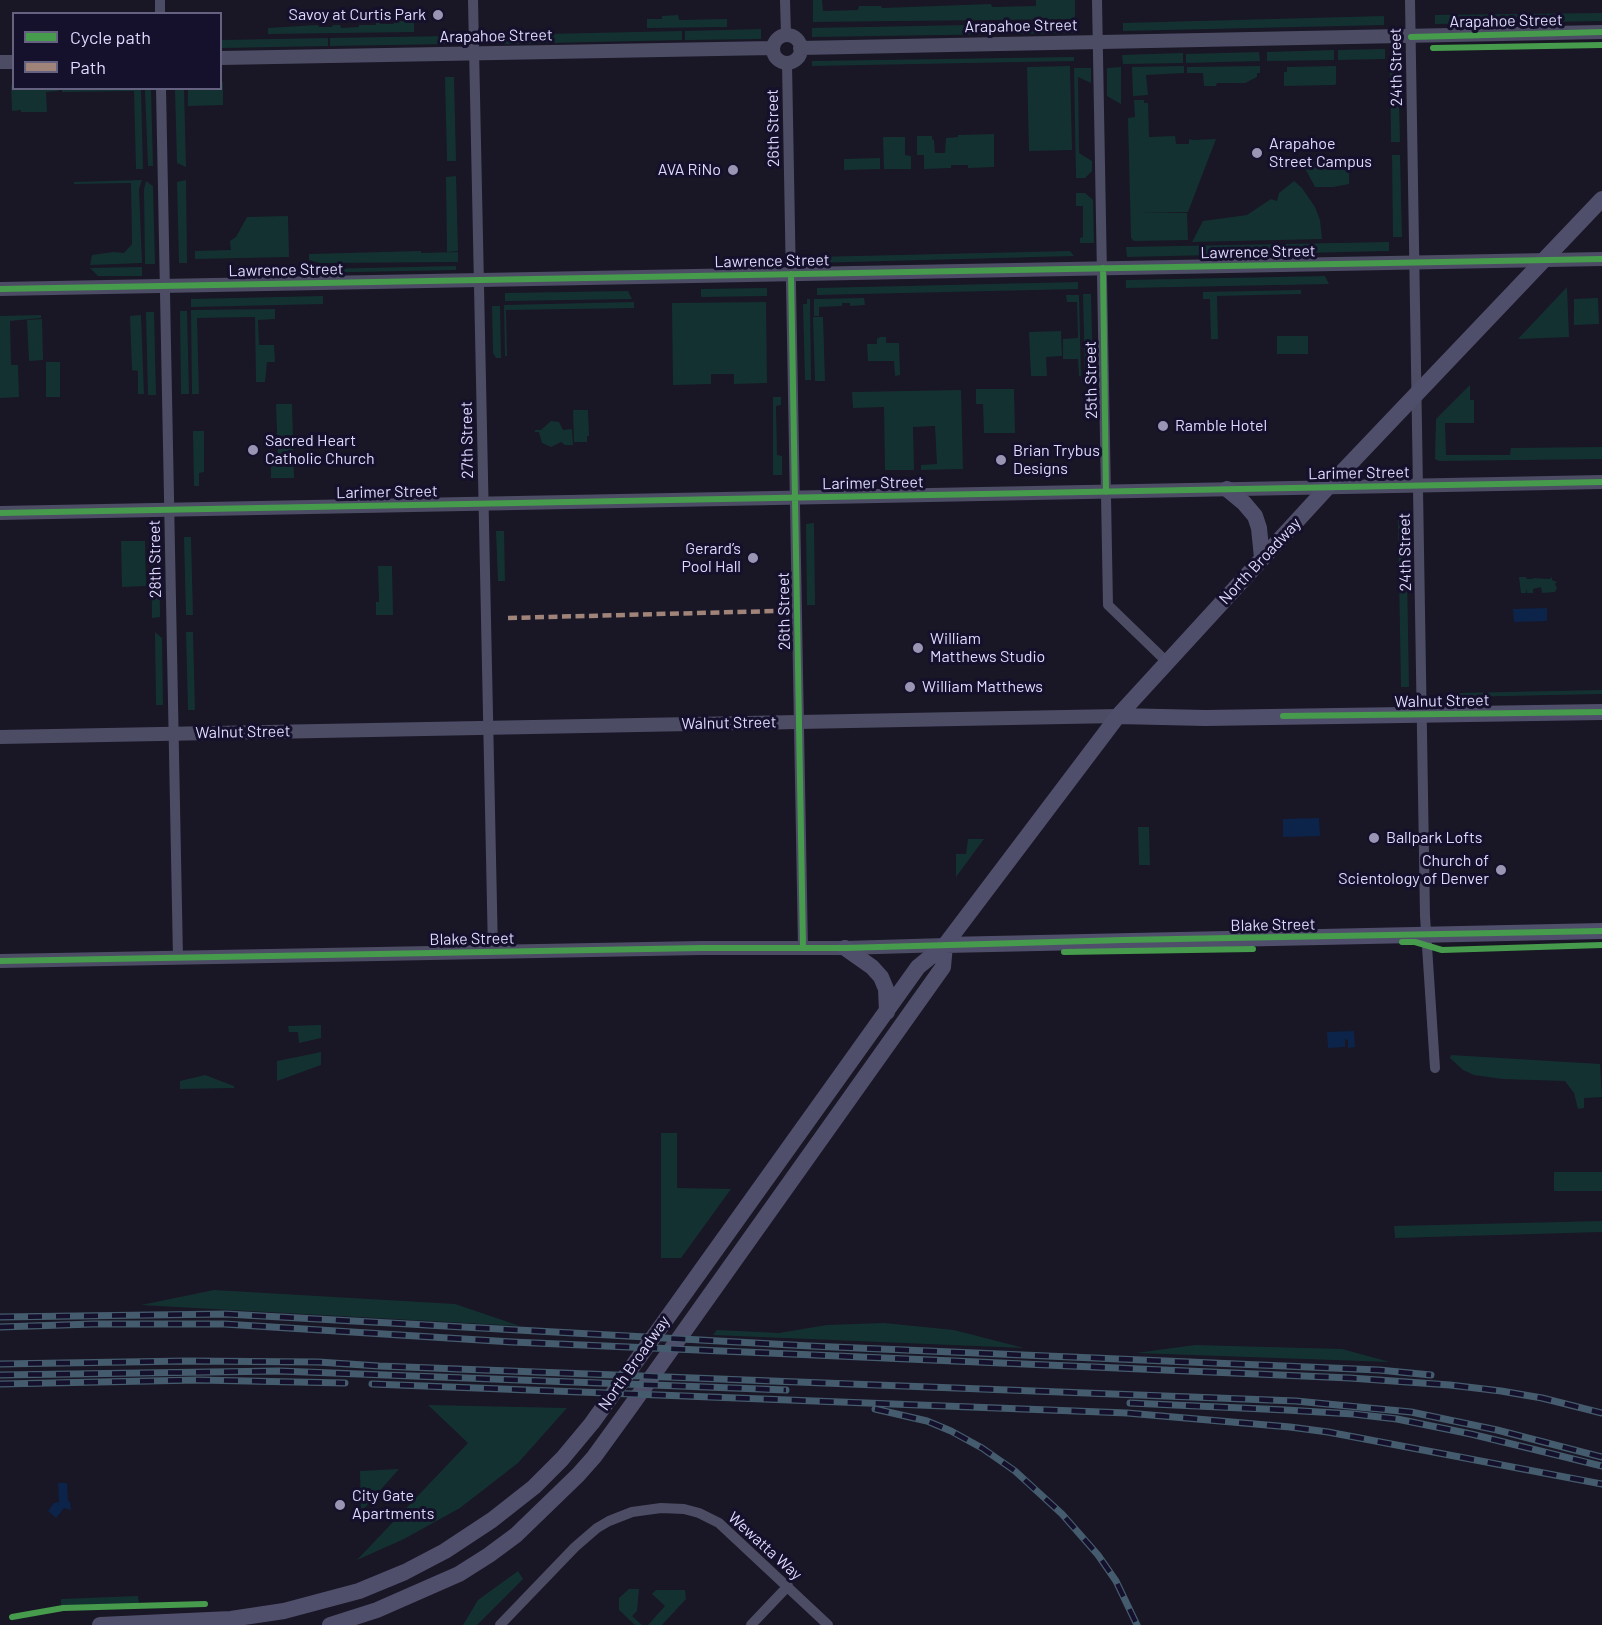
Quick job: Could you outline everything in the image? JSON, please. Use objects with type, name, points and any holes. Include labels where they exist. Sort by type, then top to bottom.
[{"type":"main road","name":"North Broadway","points":[[100,1625],[259,1615],[311,1605],[359,1591],[405,1572],[470,1536],[534,1487],[562,1459],[592,1423],[918,967],[945,945],[1118,716],[1327,488],[1602,199]]},
{"type":"main road","points":[[1227,489],[1255,516],[1259,528],[1262,558]]},
{"type":"main road","name":"Walnut Street","points":[[1118,716],[1205,718],[1602,712]]},
{"type":"main road","name":"Blake Street","points":[[945,945],[1602,931]]},
{"type":"main road","name":"North Broadway","points":[[330,1625],[377,1610],[459,1574],[516,1535],[578,1475],[618,1423],[943,967],[945,945]]},
{"type":"main road","points":[[845,948],[872,967],[881,977],[886,989],[887,1012]]},
{"type":"street","name":"27th Street","points":[[473,0],[492,952]]},
{"type":"street","points":[[785,0],[786,35]]},
{"type":"street","name":"25th Street","points":[[1097,0],[1108,606],[1167,662]]},
{"type":"street","name":"24th Street","points":[[1410,0],[1426,935],[1435,1068]]},
{"type":"street","name":"Arapahoe Street","points":[[800,48],[1098,40],[1411,37],[1602,32]]},
{"type":"street","points":[[786,35],[797,39],[800,48],[795,60],[787,63],[775,57],[773,48],[776,40],[786,35]]},
{"type":"street","name":"Arapahoe Street","points":[[222,58],[773,48]]},
{"type":"street","name":"26th Street","points":[[787,63],[803,948]]},
{"type":"street","name":"28th Street","points":[[161,90],[178,958]]},
{"type":"street","name":"Lawrence Street","points":[[0,289],[1602,259]]},
{"type":"street","name":"Larimer Street","points":[[0,513],[1602,482]]},
{"type":"street","name":"Walnut Street","points":[[0,737],[1118,716]]},
{"type":"street","name":"Blake Street","points":[[0,961],[945,945]]},
{"type":"street","name":"Wewatta Way","points":[[500,1625],[585,1537],[609,1521],[645,1510],[684,1509],[719,1522],[828,1625]]},
{"type":"street","points":[[751,1625],[788,1586]]},
{"type":"green space","points":[[813,0],[822,0],[823,11],[858,10],[859,6],[881,6],[882,8],[991,4],[992,7],[1036,6],[1036,0],[1075,0],[1075,19],[813,22]]},
{"type":"green space","points":[[1602,13],[1602,21],[1435,24],[1435,15]]},
{"type":"green space","points":[[678,15],[679,20],[727,19],[727,27],[647,28],[647,19],[662,19],[662,16]]},
{"type":"green space","points":[[1384,16],[1384,25],[1123,31],[1123,23]]},
{"type":"green space","points":[[376,17],[380,17],[380,24],[394,24],[394,21],[408,21],[408,18],[414,18],[414,32],[268,34],[268,28],[340,25],[341,28],[376,25]]},
{"type":"green space","points":[[1073,23],[1073,33],[812,37],[812,28]]},
{"type":"green space","points":[[761,29],[761,39],[685,40],[685,31]]},
{"type":"green space","points":[[682,31],[682,40],[504,44],[504,40],[498,40],[498,35]]},
{"type":"green space","points":[[449,36],[450,44],[330,46],[330,38]]},
{"type":"green space","points":[[328,38],[328,46],[222,48],[222,40]]},
{"type":"green space","points":[[1385,49],[1385,59],[1338,60],[1338,50]]},
{"type":"green space","points":[[1334,50],[1334,60],[1267,61],[1267,52]]},
{"type":"green space","points":[[1259,52],[1260,61],[1186,63],[1186,54]]},
{"type":"green space","points":[[1183,53],[1183,63],[1123,64],[1122,55]]},
{"type":"green space","points":[[1074,57],[1074,61],[812,66],[812,61]]},
{"type":"green space","points":[[1398,62],[1400,142],[1391,142],[1390,63]]},
{"type":"green space","points":[[1070,66],[1072,150],[1029,151],[1027,67]]},
{"type":"green space","points":[[1184,66],[1184,73],[1146,75],[1148,95],[1133,96],[1132,67]]},
{"type":"green space","points":[[1260,66],[1260,73],[1257,73],[1257,77],[1245,83],[1217,83],[1216,86],[1204,86],[1203,73],[1187,73],[1187,67]]},
{"type":"green space","points":[[1336,66],[1336,84],[1334,85],[1284,86],[1284,72],[1287,72],[1287,67]]},
{"type":"green space","points":[[1121,67],[1121,104],[1107,96],[1107,68]]},
{"type":"green space","points":[[1074,68],[1091,68],[1091,83],[1078,77],[1079,153],[1092,161],[1092,171],[1085,178],[1076,178]]},
{"type":"green space","points":[[445,77],[454,77],[456,161],[447,161]]},
{"type":"green space","points":[[223,82],[223,105],[188,106],[188,90],[222,90]]},
{"type":"green space","points":[[11,85],[12,90],[59,91],[46,92],[47,112],[12,111]]},
{"type":"green space","points":[[62,90],[141,90],[143,169],[136,169],[134,91],[62,92]]},
{"type":"green space","points":[[145,90],[151,90],[153,166],[148,166]]},
{"type":"green space","points":[[175,90],[184,90],[186,167],[177,163]]},
{"type":"green space","points":[[1134,100],[1144,100],[1144,103],[1148,103],[1149,137],[1175,136],[1176,144],[1189,144],[1189,139],[1216,139],[1188,212],[1139,213],[1187,213],[1188,240],[1134,241],[1131,238],[1128,118],[1135,117]]},
{"type":"green space","points":[[994,134],[994,167],[968,168],[968,165],[951,165],[951,168],[924,169],[924,155],[917,155],[917,136],[932,136],[935,153],[945,153],[946,138],[958,137],[958,135]]},
{"type":"green space","points":[[883,137],[905,137],[905,155],[911,156],[911,169],[884,169]]},
{"type":"green space","points":[[1392,155],[1400,155],[1402,237],[1393,237]]},
{"type":"green space","points":[[1317,157],[1349,157],[1349,184],[1315,187],[1306,170]]},
{"type":"green space","points":[[880,158],[880,169],[844,170],[844,159]]},
{"type":"green space","points":[[456,176],[458,251],[447,252],[446,177]]},
{"type":"green space","points":[[142,180],[139,189],[142,263],[90,265],[92,255],[124,253],[132,244],[131,183],[74,184],[74,182]]},
{"type":"green space","points":[[186,180],[187,263],[179,263],[177,182]]},
{"type":"green space","points":[[146,181],[153,186],[155,264],[145,264],[144,189]]},
{"type":"green space","points":[[1294,181],[1302,188],[1315,207],[1320,220],[1322,239],[1192,242],[1203,221],[1247,215],[1271,199],[1277,201],[1279,193]]},
{"type":"green space","points":[[1076,193],[1085,193],[1093,200],[1094,243],[1080,243],[1080,238],[1083,237],[1083,206],[1076,206]]},
{"type":"green space","points":[[288,216],[289,257],[195,259],[195,251],[231,250],[230,241],[236,237],[247,217]]},
{"type":"green space","points":[[1389,242],[1389,251],[1127,257],[1126,247]]},
{"type":"green space","points":[[421,251],[421,253],[458,252],[458,262],[320,263],[309,260],[309,254]]},
{"type":"green space","points":[[1070,251],[1074,256],[813,263],[813,257]]},
{"type":"green space","points":[[305,266],[322,269],[456,266],[456,270],[306,273]]},
{"type":"green space","points":[[142,267],[142,276],[98,276],[90,268]]},
{"type":"green space","points":[[1325,276],[1329,284],[1126,288],[1126,280]]},
{"type":"green space","points":[[1078,282],[1078,289],[817,295],[817,288]]},
{"type":"green space","points":[[1567,287],[1569,337],[1518,339]]},
{"type":"green space","points":[[767,288],[767,296],[701,297],[701,289]]},
{"type":"green space","points":[[1301,290],[1301,294],[1217,296],[1218,339],[1211,339],[1210,299],[1203,299],[1203,292]]},
{"type":"green space","points":[[628,291],[632,299],[505,301],[505,293]]},
{"type":"green space","points":[[1083,294],[1091,294],[1093,376],[1085,376]]},
{"type":"green space","points":[[1066,295],[1079,295],[1081,376],[1079,376],[1078,359],[1063,359],[1063,339],[1078,338],[1077,302],[1067,302]]},
{"type":"green space","points":[[323,296],[323,304],[191,307],[191,299]]},
{"type":"green space","points":[[864,298],[865,305],[850,306],[850,303],[842,303],[842,306],[819,307],[819,316],[814,316],[814,299]]},
{"type":"green space","points":[[1598,298],[1599,324],[1574,325],[1574,299]]},
{"type":"green space","points":[[807,299],[810,299],[811,380],[805,380],[803,304],[807,304]]},
{"type":"green space","points":[[634,302],[634,308],[506,310],[507,356],[505,356],[504,305]]},
{"type":"green space","points":[[766,302],[767,383],[734,384],[734,374],[711,374],[711,384],[673,385],[672,303]]},
{"type":"green space","points":[[492,306],[500,306],[501,358],[496,358],[493,353]]},
{"type":"green space","points":[[275,309],[275,319],[258,320],[259,345],[274,345],[275,362],[267,362],[265,382],[256,382],[255,317],[197,318],[199,394],[192,394],[191,310]]},
{"type":"green space","points":[[180,311],[187,311],[189,394],[181,394]]},
{"type":"green space","points":[[146,312],[154,312],[156,395],[148,395]]},
{"type":"green space","points":[[41,315],[41,318],[10,321],[11,365],[18,365],[19,397],[0,398],[0,316]]},
{"type":"green space","points":[[141,315],[144,394],[138,394],[138,371],[132,370],[130,316]]},
{"type":"green space","points":[[813,317],[823,317],[825,381],[815,381]]},
{"type":"green space","points":[[42,319],[43,360],[29,361],[27,320]]},
{"type":"green space","points":[[1061,331],[1062,356],[1046,357],[1047,376],[1031,376],[1029,332]]},
{"type":"green space","points":[[1277,336],[1308,336],[1308,354],[1277,354]]},
{"type":"green space","points":[[886,337],[886,343],[899,343],[900,375],[895,376],[894,361],[868,361],[867,344],[877,344],[877,339]]},
{"type":"green space","points":[[46,362],[60,362],[60,397],[46,397]]},
{"type":"green space","points":[[1470,385],[1470,400],[1474,400],[1474,423],[1445,423],[1446,455],[1510,455],[1511,448],[1602,447],[1602,459],[1439,461],[1435,459],[1436,419]]},
{"type":"green space","points":[[976,389],[1014,389],[1015,433],[984,433],[983,404],[976,404]]},
{"type":"green space","points":[[961,390],[963,469],[921,470],[921,465],[937,464],[935,426],[913,427],[914,470],[885,470],[884,407],[853,408],[852,392]]},
{"type":"green space","points":[[773,397],[781,397],[781,405],[776,406],[777,455],[782,456],[782,475],[773,475]]},
{"type":"green space","points":[[276,404],[292,404],[294,478],[271,478],[271,459],[278,458]]},
{"type":"green space","points":[[573,410],[588,410],[589,436],[587,436],[587,442],[574,442]]},
{"type":"green space","points":[[551,421],[559,422],[563,430],[572,429],[573,445],[565,445],[561,442],[551,447],[542,443],[539,432],[535,430],[541,430]]},
{"type":"green space","points":[[193,431],[204,431],[204,472],[199,473],[199,486],[194,486]]},
{"type":"green space","points":[[1398,516],[1406,516],[1409,687],[1401,687]]},
{"type":"green space","points":[[814,523],[815,605],[807,605],[806,524]]},
{"type":"green space","points":[[496,531],[504,531],[505,581],[498,581]]},
{"type":"green space","points":[[184,537],[191,537],[193,615],[186,615]]},
{"type":"green space","points":[[159,538],[160,617],[152,618],[151,539]]},
{"type":"green space","points":[[121,541],[145,541],[146,586],[122,587]]},
{"type":"green space","points":[[378,566],[392,566],[393,615],[376,615],[376,602],[379,602]]},
{"type":"green space","points":[[1519,577],[1550,579],[1552,577],[1552,580],[1557,582],[1555,584],[1557,588],[1555,592],[1542,593],[1541,587],[1533,589],[1533,593],[1527,593],[1527,588],[1526,593],[1521,593]]},
{"type":"green space","points":[[155,632],[162,638],[163,705],[156,705]]},
{"type":"green space","points":[[186,632],[193,632],[195,710],[188,710]]},
{"type":"green space","points":[[1602,690],[1602,694],[1458,697],[1458,693]]},
{"type":"green space","points":[[1138,827],[1149,827],[1150,865],[1139,865]]},
{"type":"green space","points":[[968,839],[984,839],[956,877],[956,854],[966,854]]},
{"type":"green space","points":[[321,1025],[321,1038],[299,1043],[298,1032],[289,1032],[288,1026]]},
{"type":"green space","points":[[321,1052],[321,1065],[277,1081],[277,1061]]},
{"type":"green space","points":[[1451,1055],[1600,1064],[1602,1097],[1584,1098],[1584,1108],[1578,1109],[1574,1093],[1565,1081],[1502,1079],[1474,1075],[1463,1070],[1450,1058]]},
{"type":"green space","points":[[205,1075],[234,1086],[234,1088],[180,1089],[180,1081]]},
{"type":"green space","points":[[661,1133],[677,1133],[677,1188],[731,1189],[681,1258],[661,1258]]},
{"type":"green space","points":[[1554,1172],[1602,1172],[1602,1191],[1554,1191]]},
{"type":"green space","points":[[1602,1221],[1602,1232],[1395,1238],[1394,1226]]},
{"type":"green space","points":[[214,1290],[455,1304],[520,1326],[141,1305]]},
{"type":"green space","points":[[884,1323],[954,1330],[1024,1348],[713,1335],[717,1330],[779,1333],[827,1325]]},
{"type":"green space","points":[[1195,1345],[1342,1349],[1390,1362],[1136,1353]]},
{"type":"green space","points":[[428,1405],[567,1408],[518,1463],[460,1508],[404,1539],[357,1560],[468,1443]]},
{"type":"green space","points":[[399,1469],[361,1512],[360,1471]]},
{"type":"green space","points":[[518,1571],[523,1579],[477,1625],[463,1625],[478,1600]]},
{"type":"green space","points":[[629,1589],[639,1589],[637,1611],[632,1616],[642,1625],[635,1625],[619,1610],[619,1598]]},
{"type":"green space","points":[[656,1590],[685,1590],[686,1599],[662,1625],[648,1625],[665,1606],[652,1594]]},
{"type":"green space","points":[[138,1596],[139,1604],[61,1606],[61,1599]]},
{"type":"water","points":[[1547,608],[1547,621],[1514,622],[1513,609]]},
{"type":"water","points":[[1319,818],[1320,836],[1283,837],[1283,819]]},
{"type":"water","points":[[1354,1031],[1355,1047],[1348,1048],[1348,1040],[1345,1039],[1345,1047],[1328,1048],[1327,1032]]},
{"type":"water","points":[[58,1483],[67,1483],[71,1510],[64,1508],[56,1518],[48,1511],[54,1503],[59,1502]]},
{"type":"railway","points":[[0,1317],[226,1314],[810,1346],[1379,1370],[1431,1375]]},
{"type":"railway","points":[[0,1327],[224,1324],[512,1342],[1350,1378],[1501,1391],[1542,1398],[1602,1413]]},
{"type":"railway","points":[[0,1364],[187,1361],[318,1362],[1296,1401],[1411,1412],[1497,1430],[1602,1457]]},
{"type":"railway","points":[[0,1375],[279,1371],[786,1390]]},
{"type":"railway","points":[[0,1384],[198,1380],[345,1383]]},
{"type":"railway","points":[[372,1384],[1127,1413],[1328,1432],[1602,1484]]},
{"type":"railway","points":[[1130,1403],[1353,1414],[1397,1419],[1471,1434],[1602,1466]]},
{"type":"railway","points":[[875,1409],[927,1421],[951,1431],[982,1448],[1015,1471],[1062,1514],[1098,1555],[1116,1581],[1137,1625]]},
{"type":"marked path","points":[[508,618],[775,611]]},
{"type":"cycle path","points":[[1411,37],[1602,32]]},
{"type":"cycle path","points":[[1433,48],[1602,45]]},
{"type":"cycle path","points":[[0,289],[1602,259]]},
{"type":"cycle path","points":[[1103,268],[1106,492]]},
{"type":"cycle path","points":[[791,274],[803,948]]},
{"type":"cycle path","points":[[0,513],[1602,482]]},
{"type":"cycle path","points":[[1283,716],[1602,712]]},
{"type":"cycle path","points":[[0,961],[701,948],[845,948],[1602,931]]},
{"type":"cycle path","points":[[1402,942],[1415,942],[1442,950],[1602,945]]},
{"type":"cycle path","points":[[1064,952],[1253,949]]},
{"type":"cycle path","points":[[12,1617],[63,1608],[205,1604]]},
{"type":"place","name":"Savoy at Curtis Park","points":[[438,15]]},
{"type":"place","name":"Arapahoe Street Campus","points":[[1257,153]]},
{"type":"place","name":"AVA RiNo","points":[[733,170]]},
{"type":"place","name":"Ramble Hotel","points":[[1163,426]]},
{"type":"place","name":"Sacred Heart Catholic Church","points":[[253,450]]},
{"type":"place","name":"Brian Trybus Designs","points":[[1001,460]]},
{"type":"place","name":"Gerard’s Pool Hall","points":[[753,558]]},
{"type":"place","name":"William Matthews Studio","points":[[918,648]]},
{"type":"place","name":"William Matthews","points":[[910,687]]},
{"type":"place","name":"Ballpark Lofts","points":[[1374,838]]},
{"type":"place","name":"Church of Scientology of Denver","points":[[1501,870]]},
{"type":"place","name":"City Gate Apartments","points":[[340,1505]]}]
